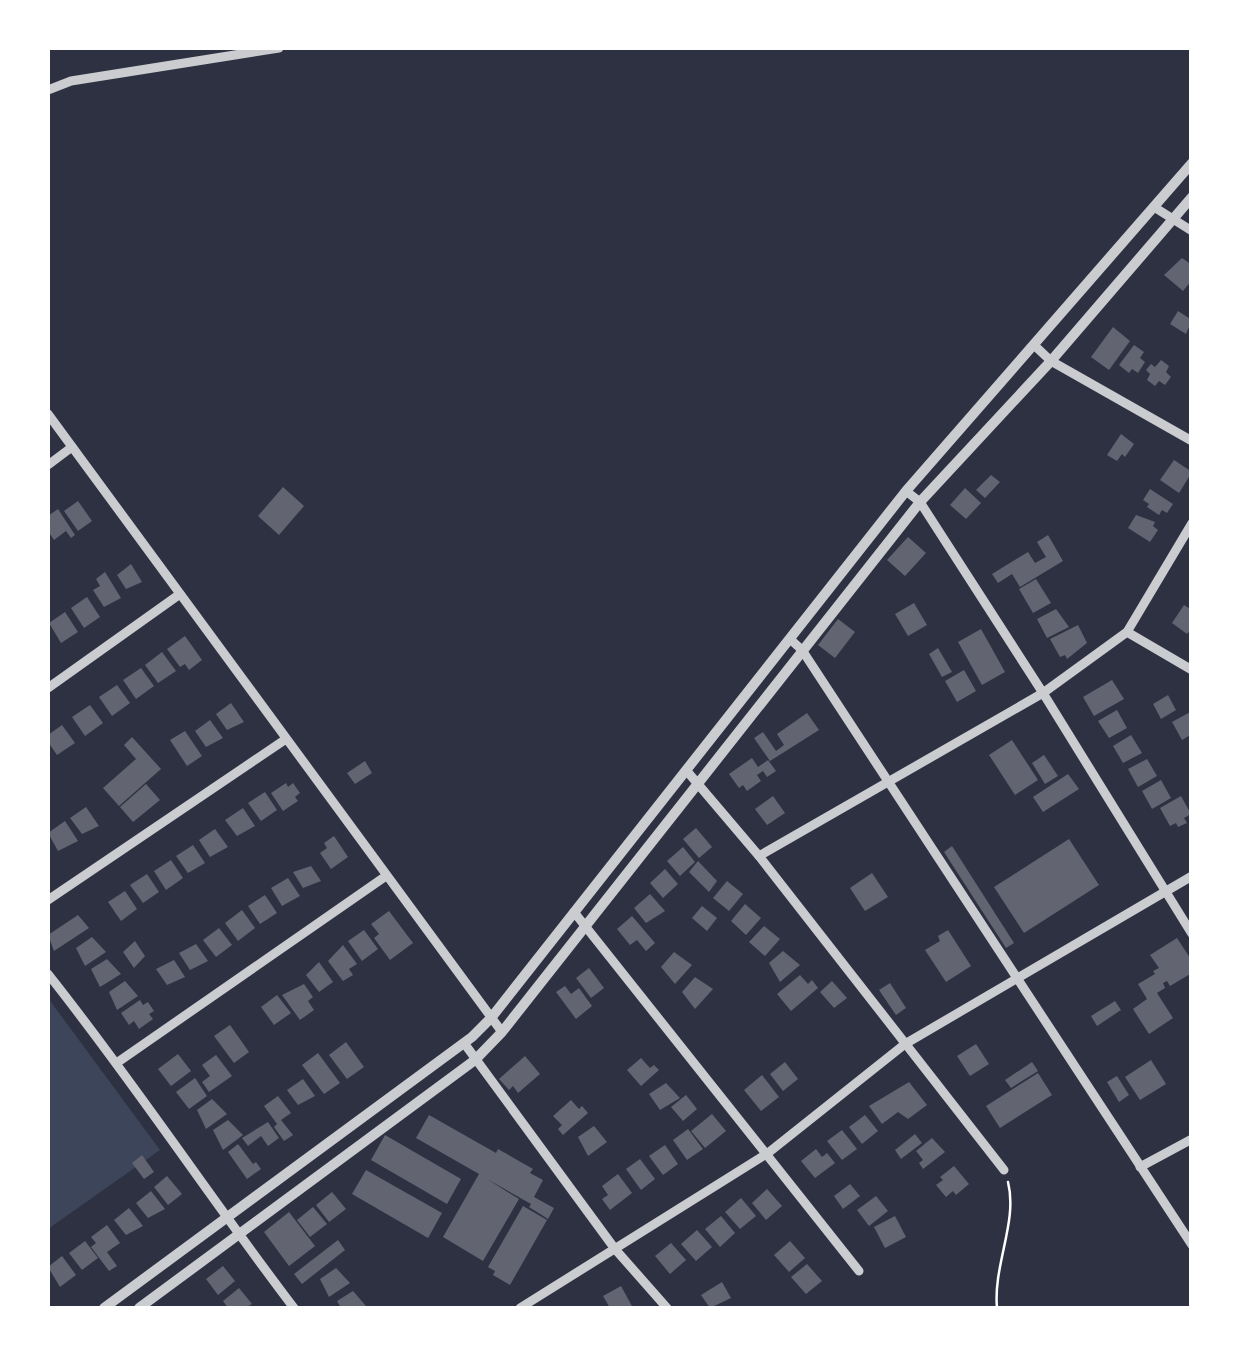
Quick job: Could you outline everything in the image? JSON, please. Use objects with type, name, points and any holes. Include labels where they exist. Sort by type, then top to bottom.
[{"type":"street","points":[[48,90],[71,81],[279,48]]},
{"type":"street","points":[[104,1308],[464,1043],[491,1018],[906,491],[1192,163]]},
{"type":"street","points":[[139,1308],[475,1060],[502,1032],[920,502],[1051,361],[1192,197]]},
{"type":"street","points":[[1154,207],[1192,231]]},
{"type":"street","points":[[1034,345],[1051,361],[1192,441]]},
{"type":"street","points":[[48,414],[502,1032]]},
{"type":"street","points":[[48,465],[72,447]]},
{"type":"street","points":[[906,491],[920,502],[1192,934]]},
{"type":"street","points":[[760,856],[1043,693],[1127,632],[1192,523]]},
{"type":"street","points":[[48,688],[180,594]]},
{"type":"street","points":[[1127,632],[1192,670]]},
{"type":"street","points":[[790,639],[802,650],[1192,1245]]},
{"type":"street","points":[[48,900],[286,739]]},
{"type":"street","points":[[686,770],[760,856],[1004,1170]]},
{"type":"street","points":[[118,1062],[386,876]]},
{"type":"street","points":[[527,1307],[768,1153],[905,1044],[1192,876]]},
{"type":"street","points":[[574,912],[859,1271]]},
{"type":"street","points":[[48,974],[118,1062],[225,1217],[294,1308]]},
{"type":"street","points":[[464,1043],[615,1249],[667,1308]]},
{"type":"street","points":[[1140,1168],[1192,1139]]},
{"type":"path","points":[[998,1308],[998,1267],[1011,1209],[1004,1170]]},
{"type":"shaded area","points":[[48,998],[160,1150],[48,1229]]},
{"type":"building","points":[[1182,258],[1192,265],[1192,280],[1183,291],[1164,275]]},
{"type":"building","points":[[1178,311],[1192,320],[1186,334],[1170,324]]},
{"type":"building","points":[[1113,327],[1130,341],[1109,370],[1091,357]]},
{"type":"building","points":[[1134,345],[1144,352],[1140,358],[1145,362],[1138,373],[1132,369],[1129,373],[1119,365]]},
{"type":"building","points":[[1161,360],[1169,366],[1166,372],[1171,377],[1165,385],[1159,381],[1155,386],[1147,380],[1150,374],[1146,370]]},
{"type":"building","points":[[1121,434],[1134,444],[1117,461],[1107,455]]},
{"type":"building","points":[[1174,460],[1192,472],[1179,493],[1160,480]]},
{"type":"building","points":[[991,475],[1000,482],[985,498],[976,490]]},
{"type":"building","points":[[283,487],[304,506],[279,535],[258,516]]},
{"type":"building","points":[[965,488],[981,503],[966,519],[950,505]]},
{"type":"building","points":[[1150,489],[1173,504],[1167,513],[1162,510],[1159,515],[1147,507],[1149,504],[1143,500]]},
{"type":"building","points":[[78,501],[92,521],[78,531],[64,511]]},
{"type":"building","points":[[58,509],[75,535],[71,538],[66,531],[54,540],[48,531],[48,516]]},
{"type":"building","points":[[1136,515],[1155,522],[1153,526],[1158,530],[1150,542],[1128,528]]},
{"type":"building","points":[[1048,535],[1063,561],[1020,587],[1012,574],[998,583],[992,574],[1028,552],[1035,563],[1046,557],[1037,542]]},
{"type":"building","points":[[908,537],[926,553],[905,576],[887,560]]},
{"type":"building","points":[[131,564],[142,582],[126,589],[117,575]]},
{"type":"building","points":[[105,572],[121,598],[104,607],[93,590],[100,586],[96,579]]},
{"type":"building","points":[[1036,579],[1051,603],[1033,613],[1019,589]]},
{"type":"building","points":[[87,597],[100,617],[84,628],[71,608]]},
{"type":"building","points":[[914,603],[927,625],[908,636],[895,614]]},
{"type":"building","points":[[1184,605],[1192,610],[1192,628],[1187,634],[1172,623]]},
{"type":"building","points":[[1056,609],[1069,627],[1047,638],[1037,619]]},
{"type":"building","points":[[65,612],[78,632],[61,643],[49,623]]},
{"type":"building","points":[[838,619],[855,632],[835,658],[818,645]]},
{"type":"building","points":[[1078,625],[1087,643],[1067,659],[1065,655],[1060,657],[1050,639]]},
{"type":"building","points":[[981,629],[1005,672],[982,685],[958,642]]},
{"type":"building","points":[[185,636],[202,660],[189,670],[185,664],[180,667],[167,649]]},
{"type":"building","points":[[938,648],[952,672],[942,677],[929,654]]},
{"type":"building","points":[[162,652],[176,671],[158,683],[145,665]]},
{"type":"building","points":[[141,668],[154,686],[136,699],[123,680]]},
{"type":"building","points":[[964,670],[976,691],[957,702],[945,681]]},
{"type":"building","points":[[1112,680],[1124,699],[1094,716],[1083,697]]},
{"type":"building","points":[[117,685],[130,703],[112,716],[99,697]]},
{"type":"building","points":[[1168,695],[1176,710],[1161,719],[1153,704]]},
{"type":"building","points":[[231,703],[244,722],[227,730],[216,714]]},
{"type":"building","points":[[90,705],[103,723],[85,736],[72,717]]},
{"type":"building","points":[[1117,710],[1127,728],[1109,738],[1098,721]]},
{"type":"building","points":[[1192,711],[1192,734],[1182,740],[1172,722]]},
{"type":"building","points":[[807,713],[819,730],[770,761],[754,738],[763,732],[776,751],[784,745],[777,734]]},
{"type":"building","points":[[210,720],[223,738],[206,747],[195,731]]},
{"type":"building","points":[[62,725],[75,743],[57,755],[48,735]]},
{"type":"building","points":[[185,731],[202,756],[187,766],[170,740]]},
{"type":"building","points":[[1131,735],[1142,753],[1123,763],[1113,746]]},
{"type":"building","points":[[132,737],[161,769],[119,806],[103,788],[136,759],[124,745]]},
{"type":"building","points":[[1012,740],[1038,780],[1015,795],[989,755]]},
{"type":"building","points":[[1044,755],[1058,776],[1045,784],[1032,763]]},
{"type":"building","points":[[752,758],[758,767],[768,760],[776,771],[767,777],[763,771],[757,775],[761,781],[747,791],[743,785],[739,788],[729,774]]},
{"type":"building","points":[[1147,759],[1157,776],[1138,787],[1128,769]]},
{"type":"building","points":[[365,761],[372,773],[355,784],[347,773]]},
{"type":"building","points":[[1068,774],[1079,789],[1043,812],[1033,797]]},
{"type":"building","points":[[1161,780],[1171,798],[1152,809],[1142,791]]},
{"type":"building","points":[[286,783],[288,787],[293,783],[300,793],[295,797],[298,801],[283,811],[271,793]]},
{"type":"building","points":[[146,784],[160,800],[133,822],[120,807]]},
{"type":"building","points":[[265,792],[277,810],[261,821],[248,803]]},
{"type":"building","points":[[773,796],[785,813],[767,825],[755,809]]},
{"type":"building","points":[[1181,796],[1191,814],[1184,818],[1187,823],[1170,826],[1160,808]]},
{"type":"building","points":[[86,807],[99,826],[82,834],[70,818]]},
{"type":"building","points":[[243,808],[255,826],[237,836],[225,820]]},
{"type":"building","points":[[65,821],[78,841],[58,851],[48,833]]},
{"type":"building","points":[[696,828],[712,847],[699,858],[683,839]]},
{"type":"building","points":[[215,829],[228,847],[210,857],[199,840]]},
{"type":"building","points":[[334,836],[348,857],[331,869],[320,853],[327,848],[324,843]]},
{"type":"building","points":[[1069,839],[1099,885],[1024,933],[994,887]]},
{"type":"building","points":[[193,845],[205,863],[188,873],[176,856]]},
{"type":"building","points":[[952,846],[1014,943],[1006,948],[944,852]]},
{"type":"building","points":[[683,847],[695,862],[680,876],[667,861]]},
{"type":"building","points":[[171,860],[183,878],[166,890],[154,871]]},
{"type":"building","points":[[698,861],[717,881],[709,892],[689,872]]},
{"type":"building","points":[[311,866],[321,881],[303,888],[293,872]]},
{"type":"building","points":[[665,869],[678,884],[663,898],[650,883]]},
{"type":"building","points":[[872,873],[888,897],[865,911],[850,888]]},
{"type":"building","points":[[147,874],[159,892],[143,903],[130,885]]},
{"type":"building","points":[[288,878],[300,896],[282,906],[271,888]]},
{"type":"building","points":[[727,881],[743,894],[729,911],[713,898]]},
{"type":"building","points":[[125,891],[137,909],[121,921],[108,902]]},
{"type":"building","points":[[650,894],[665,911],[646,923],[634,908]]},
{"type":"building","points":[[265,895],[277,913],[260,924],[248,906]]},
{"type":"building","points":[[745,904],[761,918],[746,935],[731,921]]},
{"type":"building","points":[[702,906],[717,918],[707,931],[692,918]]},
{"type":"building","points":[[242,910],[255,928],[238,941],[225,923]]},
{"type":"building","points":[[389,911],[413,943],[390,960],[374,938],[379,934],[371,924]]},
{"type":"building","points":[[78,915],[89,928],[54,951],[48,935]]},
{"type":"building","points":[[632,916],[655,943],[646,951],[637,940],[630,945],[617,929]]},
{"type":"building","points":[[764,926],[780,939],[765,956],[749,942]]},
{"type":"building","points":[[219,928],[232,945],[216,957],[203,940]]},
{"type":"building","points":[[364,930],[378,949],[362,961],[348,941]]},
{"type":"building","points":[[948,930],[971,966],[946,982],[925,950],[940,941],[938,936]]},
{"type":"building","points":[[92,937],[106,952],[85,966],[76,948]]},
{"type":"building","points":[[1177,938],[1192,961],[1192,973],[1170,986],[1167,981],[1163,983],[1165,988],[1157,993],[1173,1018],[1149,1034],[1133,1009],[1147,999],[1138,984],[1159,968],[1150,955]]},
{"type":"building","points":[[135,941],[145,956],[134,968],[123,952]]},
{"type":"building","points":[[196,944],[208,961],[190,970],[179,953]]},
{"type":"building","points":[[343,945],[357,964],[349,969],[353,975],[343,981],[328,961]]},
{"type":"building","points":[[783,951],[800,965],[780,982],[769,963]]},
{"type":"building","points":[[674,952],[692,965],[675,984],[661,967]]},
{"type":"building","points":[[107,959],[121,974],[100,987],[91,969]]},
{"type":"building","points":[[174,960],[185,977],[167,985],[156,969]]},
{"type":"building","points":[[319,962],[333,982],[319,992],[306,975]]},
{"type":"building","points":[[589,968],[604,988],[591,998],[576,978]]},
{"type":"building","points":[[800,975],[818,988],[791,1011],[777,994]]},
{"type":"building","points":[[695,977],[713,989],[695,1009],[682,992]]},
{"type":"building","points":[[125,981],[138,996],[117,1010],[109,992]]},
{"type":"building","points":[[832,981],[847,998],[834,1008],[820,992]]},
{"type":"building","points":[[890,983],[906,1008],[896,1015],[879,990]]},
{"type":"building","points":[[304,984],[313,997],[308,1001],[314,1010],[300,1020],[282,995]]},
{"type":"building","points":[[565,986],[571,994],[579,988],[592,1006],[576,1019],[556,992]]},
{"type":"building","points":[[277,995],[291,1013],[274,1025],[261,1007]]},
{"type":"building","points":[[140,1000],[143,1005],[148,1002],[154,1011],[149,1014],[153,1019],[139,1029],[134,1021],[129,1025],[121,1013]]},
{"type":"building","points":[[1115,1001],[1121,1010],[1097,1026],[1091,1016]]},
{"type":"building","points":[[230,1025],[249,1052],[234,1063],[214,1036]]},
{"type":"building","points":[[346,1042],[364,1067],[347,1079],[329,1055]]},
{"type":"building","points":[[976,1044],[989,1064],[970,1076],[957,1056]]},
{"type":"building","points":[[318,1053],[340,1083],[324,1094],[302,1065]]},
{"type":"building","points":[[178,1054],[191,1071],[171,1086],[158,1069]]},
{"type":"building","points":[[216,1055],[232,1076],[209,1092],[202,1082],[210,1076],[202,1065]]},
{"type":"building","points":[[525,1056],[540,1074],[518,1093],[499,1079]]},
{"type":"building","points":[[641,1058],[650,1068],[654,1065],[659,1070],[641,1086],[627,1070]]},
{"type":"building","points":[[1151,1060],[1166,1084],[1140,1100],[1125,1077]]},
{"type":"building","points":[[785,1062],[798,1079],[783,1091],[770,1074]]},
{"type":"building","points":[[1032,1062],[1038,1071],[1011,1088],[1005,1080]]},
{"type":"building","points":[[1038,1073],[1052,1095],[1000,1128],[986,1106]]},
{"type":"building","points":[[762,1075],[779,1097],[761,1111],[744,1090]]},
{"type":"building","points":[[1117,1076],[1129,1095],[1119,1102],[1107,1082]]},
{"type":"building","points":[[195,1078],[207,1096],[189,1109],[176,1092]]},
{"type":"building","points":[[303,1079],[315,1096],[298,1105],[287,1090]]},
{"type":"building","points":[[909,1082],[927,1105],[908,1119],[898,1112],[882,1124],[869,1106]]},
{"type":"building","points":[[666,1083],[680,1098],[660,1110],[649,1094]]},
{"type":"building","points":[[686,1095],[697,1109],[683,1121],[671,1107]]},
{"type":"building","points":[[278,1096],[291,1113],[281,1120],[293,1135],[284,1141],[264,1106]]},
{"type":"building","points":[[212,1099],[227,1114],[206,1129],[197,1110]]},
{"type":"building","points":[[571,1100],[588,1113],[563,1135],[558,1129],[562,1125],[553,1116]]},
{"type":"building","points":[[712,1114],[726,1131],[705,1148],[691,1131]]},
{"type":"building","points":[[429,1115],[533,1169],[530,1173],[543,1180],[534,1197],[554,1208],[548,1219],[529,1207],[531,1204],[487,1179],[519,1199],[483,1261],[443,1237],[479,1174],[416,1138]]},
{"type":"building","points":[[865,1115],[878,1131],[862,1144],[849,1127]]},
{"type":"building","points":[[228,1120],[243,1135],[223,1150],[213,1130]]},
{"type":"building","points":[[268,1122],[279,1138],[268,1146],[261,1136],[248,1146],[242,1138]]},
{"type":"building","points":[[594,1126],[607,1142],[588,1156],[578,1137]]},
{"type":"building","points":[[688,1129],[703,1149],[687,1160],[673,1140]]},
{"type":"building","points":[[842,1130],[857,1149],[842,1160],[827,1141]]},
{"type":"building","points":[[915,1134],[922,1143],[901,1159],[895,1150]]},
{"type":"building","points":[[385,1135],[461,1179],[447,1204],[371,1160]]},
{"type":"building","points":[[932,1138],[945,1152],[923,1169],[919,1163],[923,1160],[916,1151]]},
{"type":"building","points":[[238,1144],[261,1169],[247,1179],[228,1152]]},
{"type":"building","points":[[665,1145],[678,1164],[663,1175],[649,1156]]},
{"type":"building","points":[[816,1149],[822,1157],[827,1153],[835,1163],[815,1178],[801,1161]]},
{"type":"building","points":[[142,1155],[154,1172],[144,1179],[132,1163]]},
{"type":"building","points":[[640,1159],[655,1179],[641,1190],[626,1169]]},
{"type":"building","points":[[954,1166],[969,1184],[956,1195],[953,1191],[946,1197],[936,1185]]},
{"type":"building","points":[[366,1170],[442,1213],[428,1238],[352,1194]]},
{"type":"building","points":[[618,1174],[632,1193],[610,1210],[602,1199],[608,1195],[602,1186]]},
{"type":"building","points":[[167,1176],[182,1194],[168,1205],[154,1187]]},
{"type":"building","points":[[850,1184],[860,1196],[843,1209],[834,1196]]},
{"type":"building","points":[[767,1189],[782,1206],[766,1220],[752,1203]]},
{"type":"building","points":[[151,1191],[165,1209],[148,1218],[136,1203]]},
{"type":"building","points":[[332,1192],[346,1209],[329,1222],[316,1205]]},
{"type":"building","points":[[876,1196],[888,1211],[869,1226],[857,1210]]},
{"type":"building","points":[[741,1198],[756,1216],[740,1229],[725,1212]]},
{"type":"building","points":[[523,1206],[547,1220],[510,1285],[493,1275],[495,1271],[488,1267]]},
{"type":"building","points":[[313,1207],[327,1224],[310,1237],[297,1220]]},
{"type":"building","points":[[129,1208],[143,1226],[126,1235],[114,1220]]},
{"type":"building","points":[[289,1212],[315,1246],[289,1266],[264,1232]]},
{"type":"building","points":[[721,1216],[735,1233],[720,1247],[705,1229]]},
{"type":"building","points":[[895,1216],[906,1237],[885,1248],[874,1227]]},
{"type":"building","points":[[107,1225],[120,1243],[107,1252],[117,1266],[109,1271],[91,1247],[96,1243],[91,1237]]},
{"type":"building","points":[[697,1230],[712,1247],[696,1261],[681,1244]]},
{"type":"building","points":[[338,1240],[345,1250],[302,1284],[294,1274]]},
{"type":"building","points":[[85,1241],[98,1258],[82,1270],[69,1253]]},
{"type":"building","points":[[790,1241],[805,1258],[789,1272],[774,1255]]},
{"type":"building","points":[[671,1243],[686,1260],[670,1274],[655,1256]]},
{"type":"building","points":[[62,1256],[76,1275],[60,1287],[48,1267]]},
{"type":"building","points":[[807,1264],[822,1281],[806,1294],[791,1277]]},
{"type":"building","points":[[223,1266],[235,1281],[218,1295],[206,1279]]},
{"type":"building","points":[[336,1268],[350,1283],[329,1297],[320,1279]]},
{"type":"building","points":[[722,1282],[731,1298],[710,1308],[701,1295]]},
{"type":"building","points":[[621,1286],[633,1308],[610,1308],[603,1296]]},
{"type":"building","points":[[239,1288],[252,1304],[228,1308],[223,1301]]},
{"type":"building","points":[[353,1291],[366,1306],[341,1308],[337,1301]]}]
